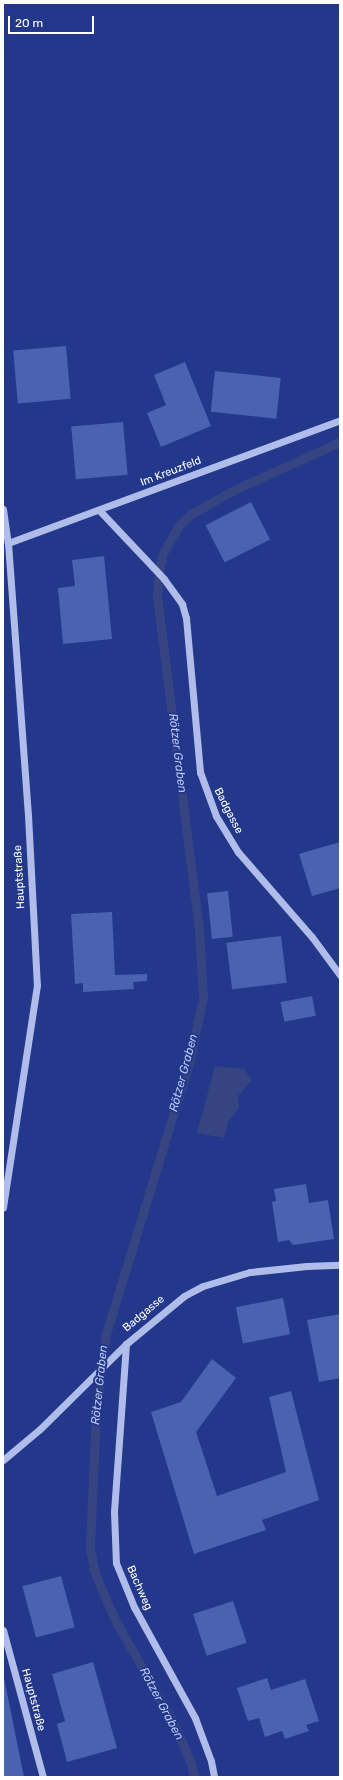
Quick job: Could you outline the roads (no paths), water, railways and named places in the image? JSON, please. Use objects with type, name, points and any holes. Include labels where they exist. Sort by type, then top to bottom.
[{"type":"street","name":"Im Kreuzfeld","points":[[8,544],[100,511],[340,420]]},
{"type":"street","name":"Hauptstraße","points":[[3,509],[8,544],[37,986],[3,1207]]},
{"type":"street","name":"Badgasse","points":[[100,511],[177,593],[186,618],[200,772],[209,802],[238,852],[312,938],[340,975]]},
{"type":"street","name":"Badgasse","points":[[3,1460],[40,1429],[126,1344],[167,1308],[203,1286],[250,1272],[307,1266],[340,1265]]},
{"type":"street","name":"Bachweg","points":[[126,1344],[114,1512],[116,1563],[134,1607],[196,1718],[212,1761],[214,1777]]},
{"type":"street","name":"Hauptstraße","points":[[3,1630],[43,1777]]},
{"type":"water","points":[[215,1066],[244,1069],[252,1080],[238,1096],[239,1108],[228,1122],[224,1138],[197,1133]]},
{"type":"waterway","name":"Rötzer Graben","points":[[194,1777],[191,1763],[173,1722],[117,1624],[102,1591],[94,1570],[90,1547],[96,1410],[106,1334],[190,1059],[203,997],[199,929],[157,598],[159,570],[163,553],[180,524],[191,514],[234,490],[340,442]]}]
